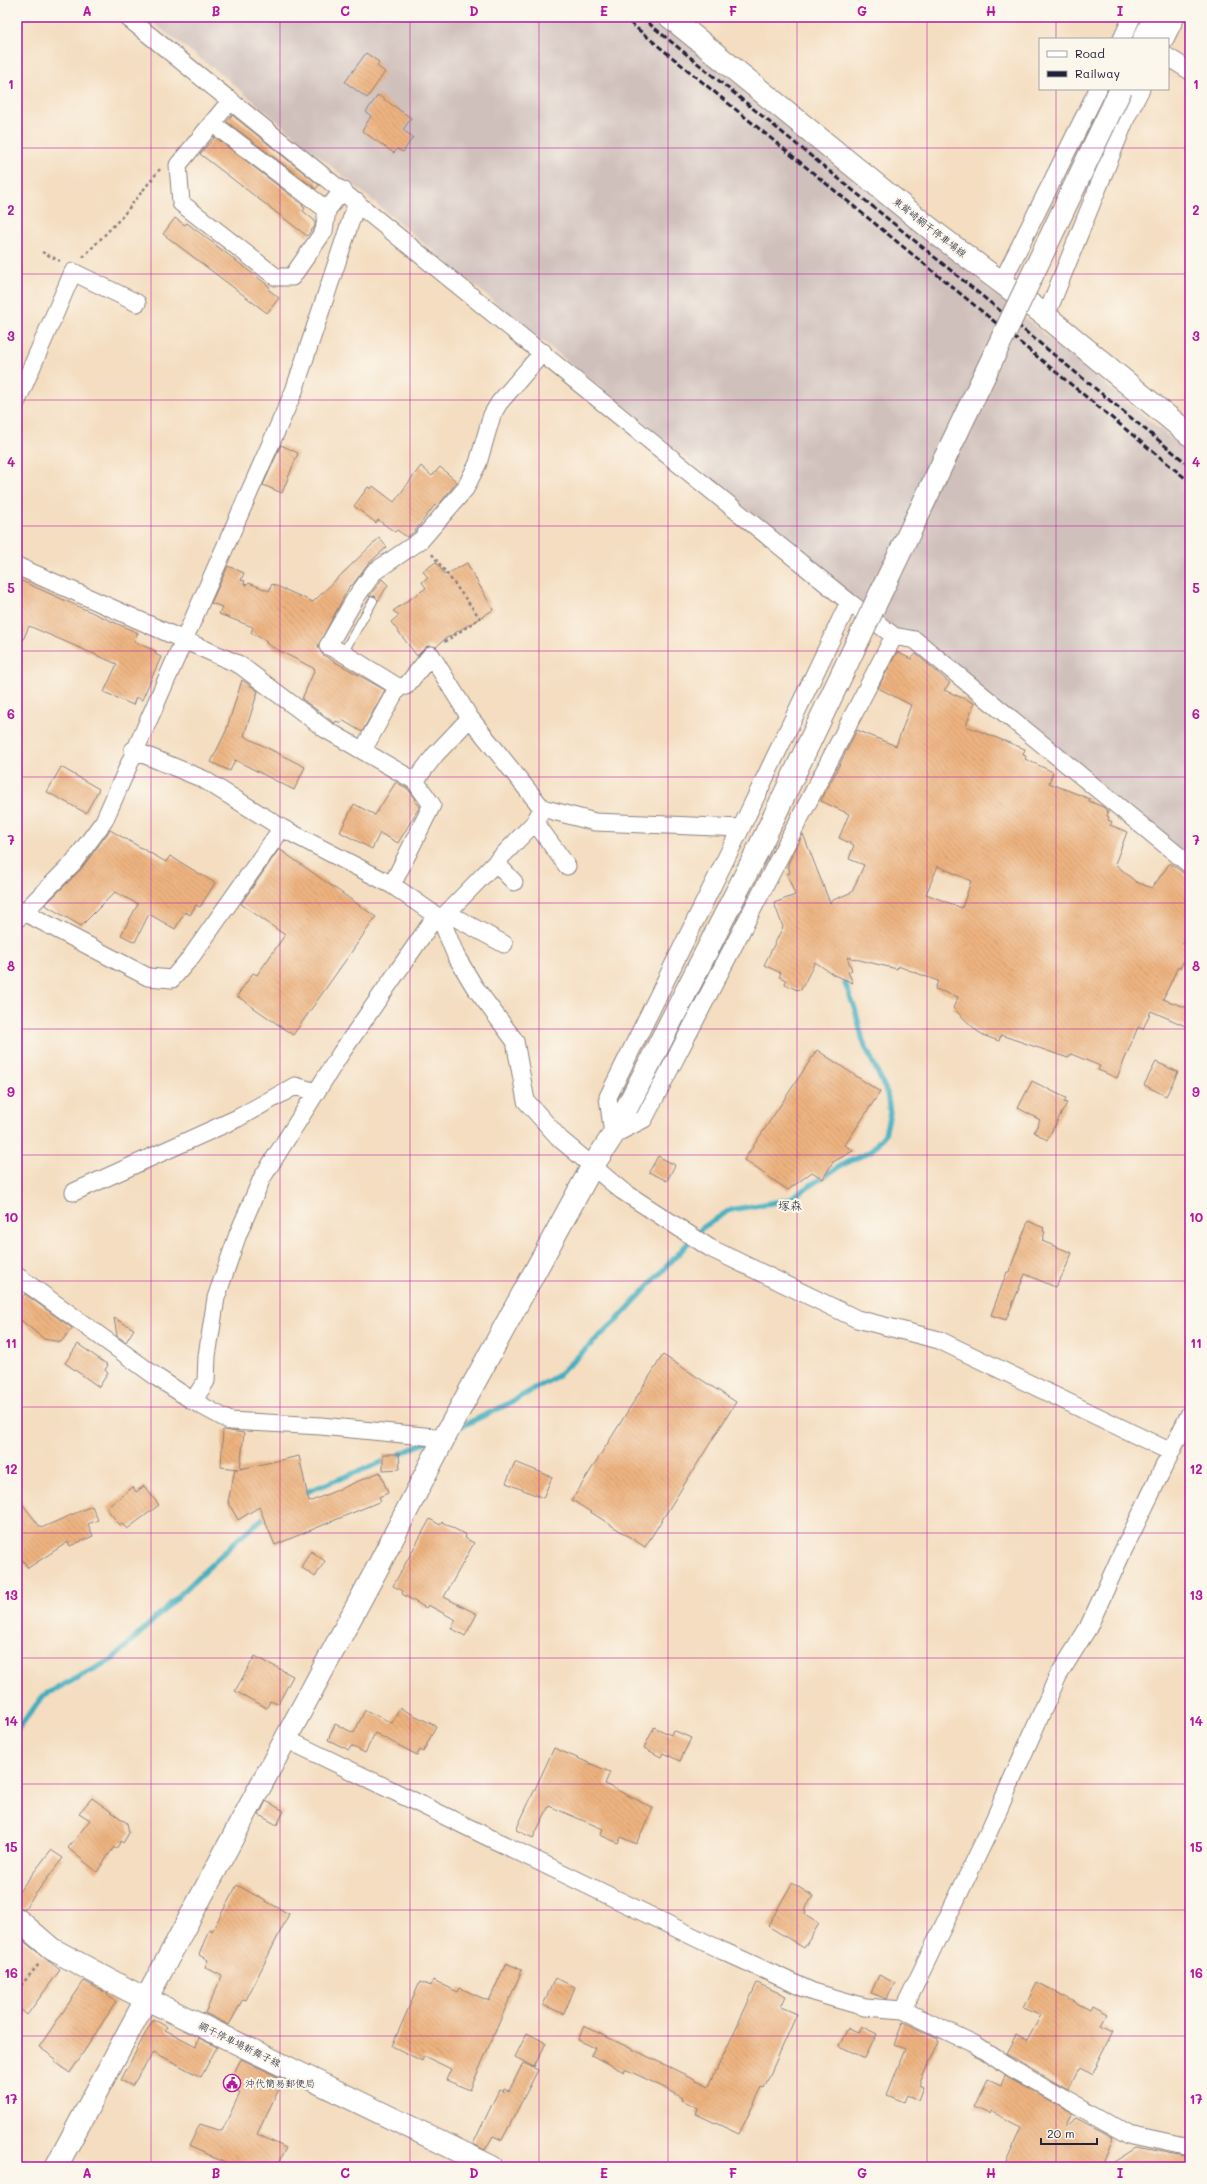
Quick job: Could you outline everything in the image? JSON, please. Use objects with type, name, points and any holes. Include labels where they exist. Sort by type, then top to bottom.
[{"type":"street","points":[[127,17],[343,190],[403,241],[543,352],[849,602],[894,636],[915,640],[1190,865]]},
{"type":"street","name":"東觜崎網干停車場線","points":[[670,17],[937,234],[1046,316],[1190,435]]},
{"type":"street","points":[[1122,38],[1132,17]]},
{"type":"street","points":[[1144,38],[1155,17]]},
{"type":"street","points":[[1166,38],[1176,17]]},
{"type":"street","points":[[1169,58],[1190,71]]},
{"type":"street","points":[[1002,282],[1098,90]]},
{"type":"street","points":[[56,2167],[286,1739],[444,1438],[592,1167],[613,1135],[758,850],[1121,90]]},
{"type":"street","points":[[1046,316],[1124,124],[1141,90]]},
{"type":"street","points":[[231,100],[178,165],[181,203],[276,277],[292,276],[324,231],[327,210],[343,190]]},
{"type":"street","points":[[212,123],[327,210]]},
{"type":"street","points":[[282,828],[191,957],[172,979],[148,977],[20,914],[73,863],[104,821],[133,750],[184,640],[294,390],[357,202]]},
{"type":"street","points":[[17,401],[73,272],[137,303]]},
{"type":"street","points":[[543,352],[499,403],[492,415],[478,463],[464,489],[421,540],[374,572],[356,597],[328,646],[343,653],[398,687],[406,686],[432,655],[470,718],[538,815],[567,866]]},
{"type":"street","points":[[17,566],[240,665],[320,725],[415,781],[432,805],[392,885]]},
{"type":"street","points":[[613,1135],[608,1097],[741,828],[849,602]]},
{"type":"street","points":[[613,1135],[644,1119],[894,636]]},
{"type":"street","points":[[362,750],[398,687]]},
{"type":"street","points":[[415,781],[435,755],[470,718]]},
{"type":"street","points":[[133,750],[203,779],[282,828],[392,885],[441,916],[504,944]]},
{"type":"street","points":[[538,815],[595,822],[741,828]]},
{"type":"street","points":[[193,1401],[206,1381],[207,1356],[216,1298],[238,1234],[262,1178],[316,1092],[441,916],[496,863],[538,815]]},
{"type":"street","points":[[496,863],[514,882]]},
{"type":"street","points":[[441,916],[456,956],[474,986],[515,1041],[526,1101],[560,1139],[621,1190],[710,1248],[858,1319],[938,1340],[1171,1452]]},
{"type":"street","points":[[74,1192],[238,1118],[295,1086],[316,1092]]},
{"type":"street","points":[[17,1276],[158,1378],[193,1401],[230,1421],[321,1426],[444,1438]]},
{"type":"street","points":[[903,2010],[989,1831],[1058,1676],[1088,1628],[1121,1554],[1190,1413]]},
{"type":"street","points":[[286,1739],[723,1951],[813,1992],[865,2007],[903,2010],[976,2045],[1012,2069],[1130,2135],[1190,2148]]},
{"type":"street","name":"網干停車場新舞子線","points":[[17,1919],[52,1949],[145,1999],[492,2167]]},
{"type":"lane","points":[[343,653],[373,601]]},
{"type":"path","points":[[78,262],[121,218],[162,166]]},
{"type":"path","points":[[421,540],[480,618],[448,639],[432,655]]},
{"type":"path","points":[[17,1990],[52,1949]]},
{"type":"shaded area","points":[[145,17],[656,17],[831,158],[1190,454],[1190,861],[833,582],[695,465],[464,277],[221,74]]},
{"type":"building","points":[[366,53],[379,62],[377,66],[385,72],[367,98],[345,82]]},
{"type":"building","points":[[378,95],[411,118],[403,130],[413,137],[403,152],[397,149],[394,153],[362,131],[371,116],[366,112]]},
{"type":"building","points":[[232,115],[319,185],[316,189],[227,122]]},
{"type":"building","points":[[215,137],[303,205],[302,206],[305,208],[303,211],[315,221],[315,226],[307,236],[200,154]]},
{"type":"building","points":[[175,218],[185,225],[187,223],[270,287],[268,289],[279,298],[267,313],[163,234]]},
{"type":"building","points":[[281,445],[298,453],[282,493],[263,485]]},
{"type":"building","points":[[421,466],[432,476],[440,467],[457,482],[437,507],[435,505],[414,532],[407,537],[397,530],[395,532],[378,520],[376,523],[354,506],[368,487],[371,489],[373,486],[394,502]]},
{"type":"building","points":[[379,538],[387,547],[366,566],[352,586],[350,585],[318,646],[323,655],[385,690],[362,732],[342,720],[341,723],[336,721],[335,723],[333,722],[302,699],[315,669],[274,648],[266,643],[267,641],[251,633],[253,627],[219,614],[222,607],[211,603],[228,566],[244,573],[241,580],[245,581],[244,584],[247,585],[249,583],[269,591],[272,584],[313,602]]},
{"type":"building","points":[[436,562],[445,575],[467,563],[493,610],[445,639],[436,647],[427,646],[417,656],[391,622],[399,615],[393,611],[426,588],[422,582],[428,578],[423,571]]},
{"type":"building","points":[[17,579],[138,633],[134,642],[156,651],[155,654],[161,657],[142,700],[136,697],[133,705],[104,692],[117,664],[29,626],[17,654]]},
{"type":"building","points":[[382,579],[388,585],[378,601],[375,596],[369,597]]},
{"type":"building","points":[[897,652],[911,659],[916,654],[950,683],[944,690],[974,703],[966,726],[1025,749],[1023,755],[1026,756],[1025,759],[1053,772],[1049,783],[1090,799],[1089,801],[1103,807],[1108,812],[1108,820],[1112,822],[1110,825],[1127,832],[1115,864],[1136,882],[1152,888],[1170,863],[1190,878],[1190,930],[1183,944],[1190,948],[1190,965],[1183,962],[1180,968],[1178,967],[1163,999],[1190,1009],[1190,1028],[1151,1011],[1143,1029],[1138,1027],[1117,1078],[1098,1070],[1100,1066],[1071,1054],[1068,1058],[1001,1035],[999,1041],[985,1036],[977,1031],[953,1008],[958,997],[935,989],[938,981],[898,966],[897,969],[847,957],[852,970],[848,972],[853,983],[834,975],[815,962],[801,990],[797,990],[785,984],[786,980],[779,977],[781,973],[764,965],[783,927],[774,903],[795,895],[787,874],[790,873],[788,864],[803,834],[830,903],[831,901],[852,892],[864,865],[849,859],[854,845],[839,838],[849,814],[821,801],[857,730],[896,746],[911,705],[878,688]],"holes":[[[938,866],[971,881],[962,908],[926,894]]]},
{"type":"building","points":[[242,680],[258,691],[244,736],[305,767],[294,790],[235,760],[230,771],[211,762],[226,731]]},
{"type":"building","points":[[61,767],[99,789],[86,813],[47,792]]},
{"type":"building","points":[[396,782],[408,789],[416,799],[415,801],[420,806],[398,843],[380,833],[372,849],[340,832],[354,804],[375,815]]},
{"type":"building","points":[[110,830],[166,862],[170,856],[215,883],[200,907],[196,905],[190,915],[185,912],[175,929],[149,914],[135,942],[121,935],[138,904],[115,892],[81,926],[45,905],[81,869]]},
{"type":"building","points":[[279,849],[376,917],[293,1035],[237,996],[253,973],[257,975],[285,935],[241,904]]},
{"type":"building","points":[[817,1050],[880,1092],[845,1145],[853,1151],[833,1162],[823,1179],[812,1172],[788,1190],[744,1160]]},
{"type":"building","points":[[1156,1062],[1178,1072],[1166,1096],[1144,1085]]},
{"type":"building","points":[[1032,1081],[1066,1098],[1064,1102],[1067,1103],[1047,1140],[1034,1132],[1040,1120],[1018,1108]]},
{"type":"building","points":[[658,1156],[675,1165],[667,1181],[649,1172]]},
{"type":"building","points":[[1028,1221],[1044,1228],[1043,1231],[1045,1232],[1042,1241],[1072,1253],[1063,1274],[1055,1287],[1025,1274],[1006,1320],[991,1315]]},
{"type":"building","points":[[25,1294],[72,1328],[61,1342],[44,1339],[17,1317],[17,1304]]},
{"type":"building","points":[[114,1318],[134,1329],[126,1342],[117,1336]]},
{"type":"building","points":[[78,1344],[108,1365],[105,1370],[108,1373],[99,1387],[65,1363]]},
{"type":"building","points":[[663,1355],[736,1402],[645,1547],[572,1500]]},
{"type":"building","points":[[223,1430],[244,1433],[240,1469],[299,1456],[309,1502],[380,1472],[388,1493],[379,1497],[381,1501],[275,1545],[259,1507],[238,1520],[228,1502],[235,1469],[238,1469],[221,1467]]},
{"type":"building","points":[[383,1454],[399,1454],[400,1469],[383,1470]]},
{"type":"building","points":[[515,1462],[552,1477],[543,1498],[506,1483]]},
{"type":"building","points":[[144,1486],[159,1505],[127,1529],[122,1524],[120,1525],[106,1508],[133,1487],[136,1492]]},
{"type":"building","points":[[17,1497],[41,1528],[92,1506],[98,1520],[88,1524],[93,1536],[70,1546],[68,1542],[28,1568],[17,1552]]},
{"type":"building","points":[[430,1519],[440,1525],[442,1522],[466,1535],[465,1538],[474,1543],[444,1597],[477,1614],[465,1636],[451,1628],[456,1620],[428,1605],[426,1608],[402,1594],[403,1591],[393,1586]]},
{"type":"building","points":[[311,1551],[325,1561],[315,1577],[301,1567]]},
{"type":"building","points":[[255,1656],[293,1676],[278,1704],[270,1701],[267,1708],[235,1691]]},
{"type":"building","points":[[400,1708],[436,1726],[423,1752],[420,1750],[417,1755],[375,1733],[365,1753],[351,1746],[349,1750],[328,1740],[335,1724],[354,1733],[365,1710],[392,1723]]},
{"type":"building","points":[[654,1727],[671,1735],[673,1730],[691,1738],[680,1761],[663,1753],[661,1757],[644,1748]]},
{"type":"building","points":[[554,1748],[610,1772],[605,1784],[653,1808],[636,1844],[621,1837],[618,1843],[600,1835],[603,1829],[549,1806],[533,1838],[516,1830]]},
{"type":"building","points":[[92,1798],[127,1823],[129,1833],[123,1843],[121,1841],[116,1849],[114,1847],[97,1872],[68,1848],[90,1820],[79,1813]]},
{"type":"building","points":[[266,1801],[284,1811],[277,1825],[259,1815]]},
{"type":"building","points":[[51,1850],[63,1858],[24,1909],[17,1907],[17,1894]]},
{"type":"building","points":[[792,1883],[813,1896],[804,1911],[806,1912],[805,1915],[819,1924],[804,1948],[768,1926]]},
{"type":"building","points":[[237,1885],[289,1914],[246,2000],[243,1999],[229,2025],[205,2013],[222,1976],[205,1967],[208,1960],[199,1955],[209,1929],[212,1931]]},
{"type":"building","points":[[17,1936],[60,1970],[27,2015],[17,2006]]},
{"type":"building","points":[[506,1963],[522,1970],[470,2090],[446,2080],[451,2069],[424,2056],[422,2061],[392,2046],[420,1982],[431,1986],[433,1980],[458,1992],[460,1988],[489,2001]]},
{"type":"building","points":[[879,1975],[895,1983],[887,1999],[871,1993]]},
{"type":"building","points":[[555,1978],[575,1987],[564,2014],[543,2005]]},
{"type":"building","points":[[84,1981],[108,1994],[107,1995],[116,2002],[70,2073],[54,2062],[56,2059],[39,2047]]},
{"type":"building","points":[[1037,1982],[1090,2010],[1092,2006],[1107,2014],[1101,2024],[1114,2030],[1091,2075],[1079,2068],[1068,2089],[1006,2053],[1016,2035],[1027,2041],[1041,2015],[1024,2007]]},
{"type":"building","points":[[757,1983],[786,1996],[781,2007],[797,2014],[764,2088],[762,2087],[739,2134],[696,2114],[698,2108],[682,2100],[683,2098],[665,2088],[625,2069],[624,2072],[591,2055],[595,2048],[578,2040],[584,2026],[709,2086]]},
{"type":"building","points":[[153,2019],[167,2027],[165,2030],[196,2046],[199,2038],[217,2047],[201,2077],[154,2052],[132,2086],[121,2080]]},
{"type":"building","points":[[903,2022],[938,2038],[938,2042],[919,2085],[923,2087],[918,2100],[907,2095],[904,2102],[887,2095],[905,2049],[894,2044]]},
{"type":"building","points":[[861,2026],[877,2034],[865,2058],[839,2046],[848,2028],[858,2032]]},
{"type":"building","points":[[527,2033],[546,2043],[534,2067],[515,2057]]},
{"type":"building","points":[[241,2059],[278,2077],[276,2082],[281,2085],[257,2134],[286,2148],[276,2167],[234,2167],[189,2146],[200,2124],[222,2131],[240,2093],[227,2087]]},
{"type":"building","points":[[523,2063],[538,2070],[502,2140],[493,2136],[485,2150],[473,2144],[499,2090],[503,2092],[504,2089],[509,2091]]},
{"type":"building","points":[[1005,2076],[1071,2113],[1064,2127],[1076,2118],[1113,2137],[1102,2167],[1004,2167],[1022,2127],[990,2111],[989,2114],[974,2107],[988,2079],[1001,2085]]},
{"type":"building","points":[[1137,2148],[1190,2158],[1190,2167],[1107,2167]]},
{"type":"waterway","points":[[458,1428],[506,1405],[557,1376],[618,1319],[702,1228],[730,1210],[788,1200],[840,1166],[871,1151],[885,1134],[890,1113],[887,1093],[863,1041],[855,1009],[845,983]]},
{"type":"waterway","points":[[301,1494],[390,1459],[428,1441]]},
{"type":"waterway","points":[[17,1730],[44,1695],[113,1659],[238,1539],[269,1513]]},
{"type":"railway","points":[[623,17],[1190,482]]},
{"type":"railway","points":[[641,17],[1190,466]]},
{"type":"place","name":"沖代簡易郵便局","points":[[232,2083]]},
{"type":"district","name":"塚森","points":[[790,1205]]}]
